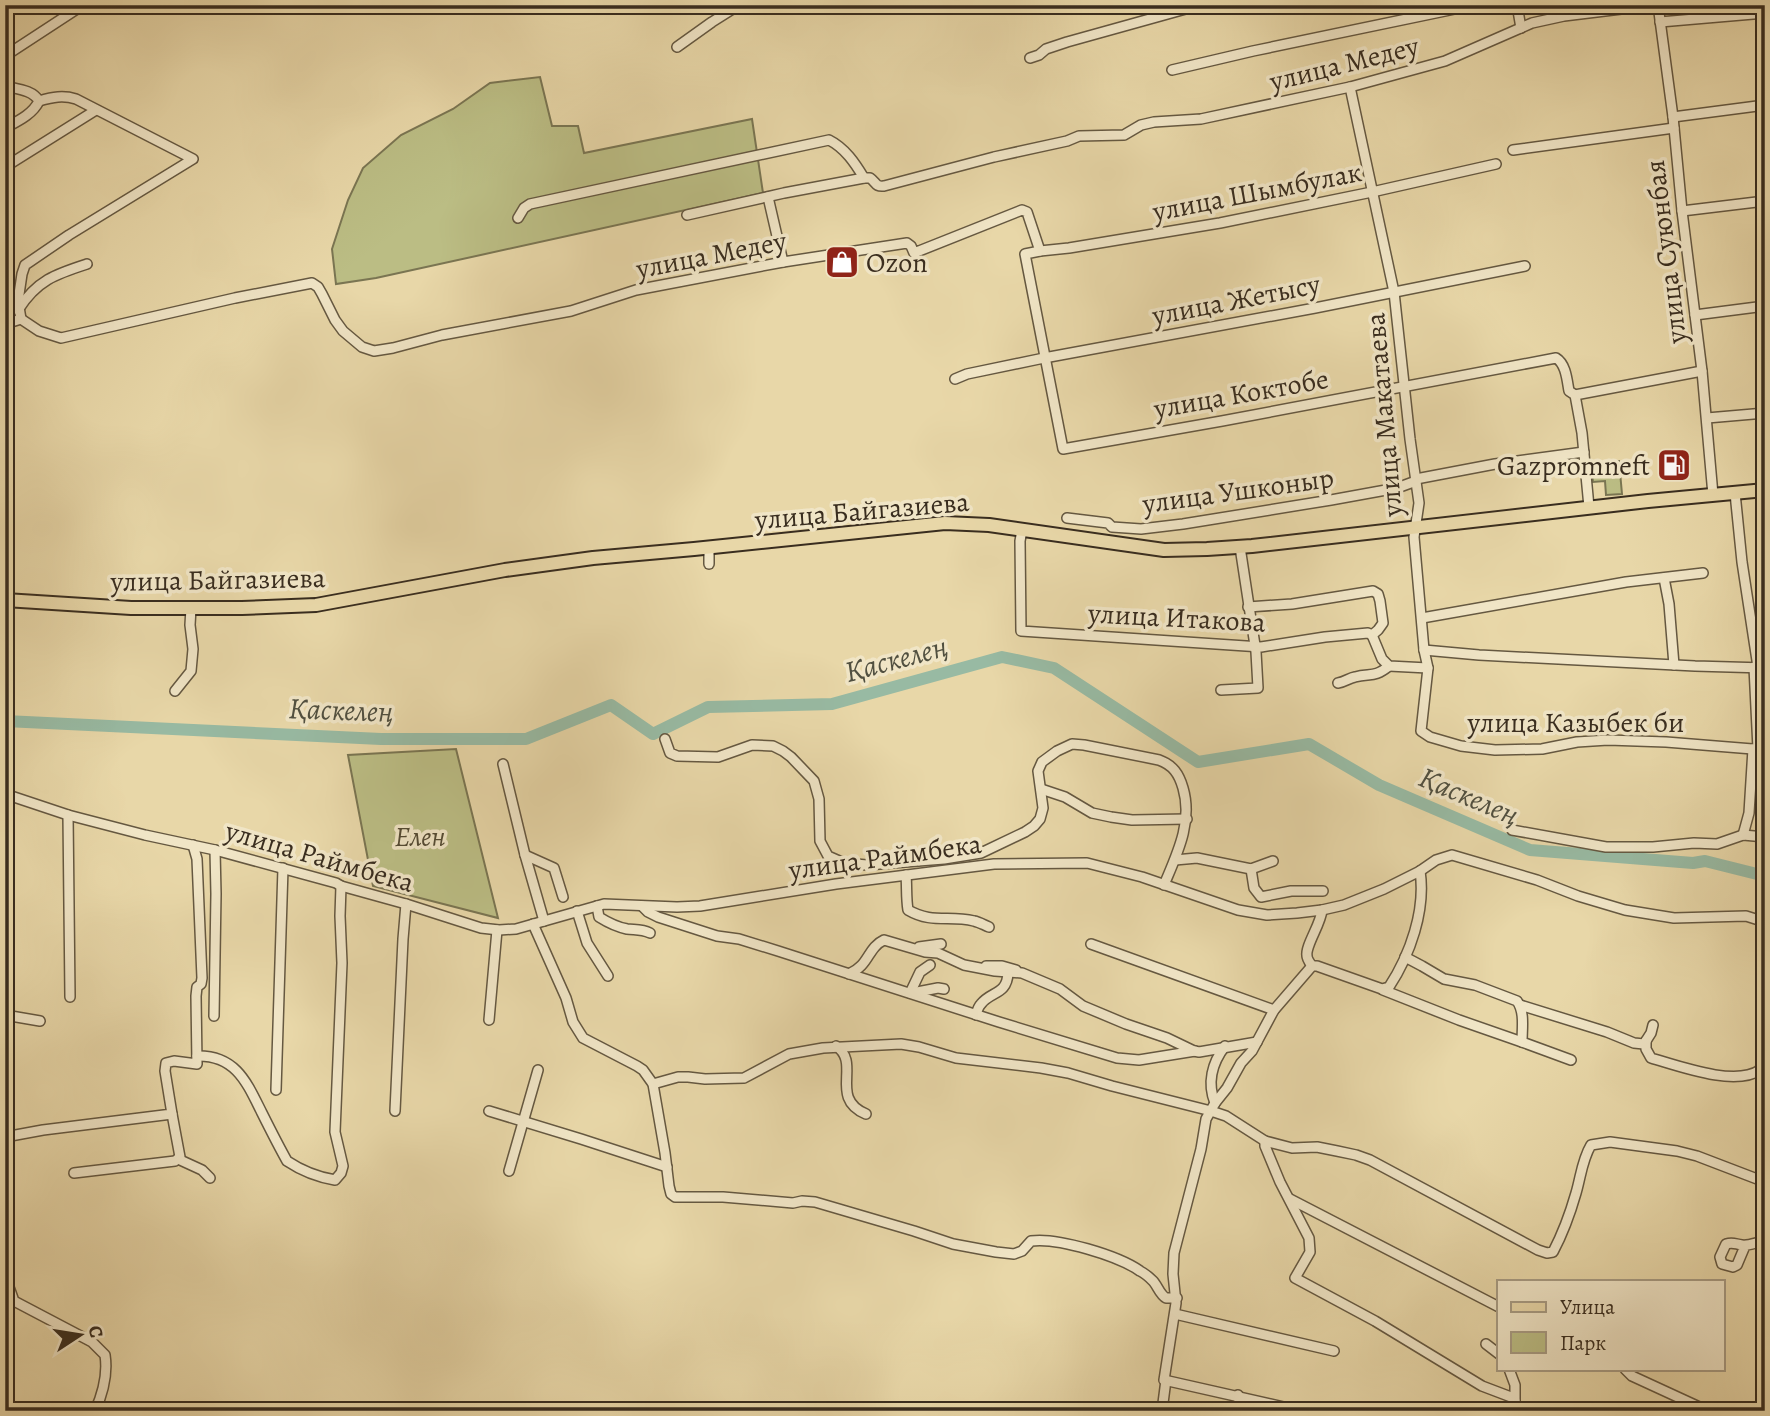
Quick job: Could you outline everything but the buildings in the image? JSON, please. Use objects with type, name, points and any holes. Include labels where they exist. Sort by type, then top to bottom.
[{"type":"main road","name":"улица Байгазиева","points":[[5,600],[131,608],[316,605],[505,569],[709,548],[737,549],[946,523],[989,525],[1164,550],[1240,547],[1765,490]]},
{"type":"street","points":[[5,56],[83,5]]},
{"type":"street","points":[[677,47],[739,5]]},
{"type":"street","points":[[1030,58],[1067,42],[1200,5]]},
{"type":"street","points":[[1172,70],[1474,5]]},
{"type":"street","points":[[1517,5],[1521,28]]},
{"type":"street","name":"улица Медеу","points":[[864,178],[870,178],[879,187],[1079,136],[1124,135],[1140,125],[1154,122],[1201,119],[1350,87],[1445,61],[1532,23],[1564,16],[1656,5]]},
{"type":"street","name":"улица Суюнбая","points":[[1656,5],[1674,122],[1713,495]]},
{"type":"street","points":[[1660,22],[1765,13]]},
{"type":"street","points":[[5,86],[26,91],[37,96],[40,101]]},
{"type":"street","name":"улица Макатаева","points":[[1350,87],[1394,292],[1419,503],[1414,537],[1428,668],[1421,731],[1430,737]]},
{"type":"street","points":[[5,128],[31,112],[40,101],[66,96],[193,159],[25,265],[20,314]]},
{"type":"street","points":[[1513,150],[1765,105]]},
{"type":"street","points":[[5,167],[96,110]]},
{"type":"street","points":[[518,218],[530,204],[830,140],[846,153],[864,178],[687,215]]},
{"type":"street","name":"улица Шымбулак","points":[[1044,358],[1025,254],[1201,227],[1496,164]]},
{"type":"street","points":[[768,197],[783,262]]},
{"type":"street","points":[[1682,211],[1765,201]]},
{"type":"street","name":"улица Медеу","points":[[20,314],[39,331],[61,338],[312,283],[322,294],[343,331],[355,342],[374,351],[442,335],[571,311],[636,290],[783,262],[907,243],[914,253],[1021,210],[1027,212],[1040,251]]},
{"type":"street","points":[[5,324],[20,314],[32,292],[50,277],[87,264]]},
{"type":"street","name":"улица Жетысу","points":[[956,379],[967,374],[1044,358],[1525,266]]},
{"type":"street","points":[[1695,315],[1765,306]]},
{"type":"street","name":"улица Коктобе","points":[[1044,358],[1063,449],[1550,358],[1560,360],[1569,391],[1576,395]]},
{"type":"street","points":[[1589,507],[1576,395],[1702,371]]},
{"type":"street","points":[[1707,418],[1765,413]]},
{"type":"street","name":"улица Ушконыр","points":[[1067,517],[1108,523],[1112,527],[1141,529],[1331,500],[1397,488],[1416,480],[1495,464],[1584,452]]},
{"type":"street","points":[[1735,493],[1742,562],[1759,667],[1758,749],[1748,822],[1743,835]]},
{"type":"street","name":"улица Итакова","points":[[1022,530],[1021,631],[1255,646],[1325,637],[1368,633],[1372,635]]},
{"type":"street","points":[[1221,690],[1258,688],[1255,646],[1240,547]]},
{"type":"street","points":[[709,548],[709,564]]},
{"type":"street","points":[[1422,618],[1626,582],[1703,573]]},
{"type":"street","points":[[1664,578],[1674,664]]},
{"type":"street","points":[[1248,607],[1292,604],[1373,591],[1378,594],[1380,601],[1382,623],[1372,635],[1382,659],[1389,666]]},
{"type":"street","points":[[175,691],[191,671],[191,607]]},
{"type":"street","points":[[1424,650],[1479,655],[1759,667]]},
{"type":"street","points":[[1338,683],[1348,681],[1351,677],[1375,675],[1389,666],[1428,668]]},
{"type":"street","name":"улица Казыбек би","points":[[1430,737],[1461,746],[1495,750],[1542,749],[1577,742],[1608,740],[1758,749]]},
{"type":"street","points":[[665,739],[670,753],[677,755],[718,757],[752,745],[783,751],[814,781],[819,799],[820,841],[828,856],[844,863],[867,865],[944,859],[988,851],[1034,826],[1040,819],[1043,808],[1038,771],[1042,762],[1072,744],[1168,763],[1181,781],[1187,800],[1187,819],[1175,860],[1164,885]]},
{"type":"street","points":[[503,764],[544,921]]},
{"type":"street","points":[[1041,789],[1065,797],[1092,813],[1111,817],[1132,820],[1187,819]]},
{"type":"street","points":[[5,822],[6,795]]},
{"type":"street","name":"улица Раймбека","points":[[6,795],[68,815],[283,868],[481,929],[516,929],[604,904],[700,906],[836,884],[994,864],[1087,863],[1142,877],[1238,910],[1267,915],[1297,914],[1344,905],[1384,890],[1436,860],[1452,855],[1625,910],[1674,918],[1746,915],[1765,922]]},
{"type":"street","points":[[68,815],[70,997]]},
{"type":"street","points":[[1512,830],[1577,843],[1623,847],[1717,844],[1743,835],[1765,837]]},
{"type":"street","points":[[178,1159],[180,1157],[165,1071],[166,1063],[174,1061],[197,1064],[197,987],[201,984],[202,958],[197,859],[193,845]]},
{"type":"street","points":[[214,1016],[215,850]]},
{"type":"street","points":[[526,855],[554,868],[563,897]]},
{"type":"street","points":[[1175,860],[1197,858],[1251,869],[1273,861]]},
{"type":"street","points":[[275,1090],[283,868]]},
{"type":"street","points":[[1251,869],[1254,888],[1261,897],[1291,891],[1323,891]]},
{"type":"street","points":[[1381,989],[1389,987],[1411,941],[1422,893],[1420,871]]},
{"type":"street","points":[[906,875],[908,910],[916,915],[940,920],[974,921],[989,927]]},
{"type":"street","points":[[197,1056],[221,1059],[241,1075],[287,1161],[319,1178],[335,1180],[343,1166],[335,1132],[342,963],[341,886]]},
{"type":"street","points":[[395,1111],[406,904]]},
{"type":"street","points":[[597,906],[599,917],[604,921],[626,929],[640,929],[650,933]]},
{"type":"street","points":[[642,906],[658,917],[717,936],[739,939],[1117,1058],[1139,1060],[1257,1042]]},
{"type":"street","points":[[1312,966],[1306,952],[1320,922],[1322,910]]},
{"type":"street","points":[[577,911],[587,943],[608,976]]},
{"type":"street","points":[[533,924],[566,998],[573,1022],[583,1038],[637,1066],[653,1084],[668,1186],[675,1197],[815,1202],[953,1244],[996,1252],[1014,1254],[1022,1251],[1031,1241],[1041,1239],[1063,1242],[1127,1264],[1155,1282],[1166,1298],[1177,1298]]},
{"type":"street","points":[[489,1020],[497,930]]},
{"type":"street","points":[[849,974],[858,970],[884,940],[938,953],[964,965],[1021,973]]},
{"type":"street","points":[[913,948],[941,944]]},
{"type":"street","points":[[1091,944],[1274,1010]]},
{"type":"street","points":[[1405,957],[1444,979],[1475,985],[1520,1004],[1634,1043],[1641,1044],[1646,1041],[1653,1025]]},
{"type":"street","points":[[202,958],[215,975]]},
{"type":"street","points":[[910,993],[920,972],[930,965]]},
{"type":"street","points":[[977,967],[1002,965],[1013,968],[1060,989],[1083,1006],[1195,1051]]},
{"type":"street","points":[[1312,966],[1571,1060]]},
{"type":"street","points":[[1164,1411],[1164,1380],[1177,1298],[1173,1274],[1174,1253],[1201,1149],[1206,1119],[1257,1042],[1274,1010],[1312,966]]},
{"type":"street","points":[[976,1015],[983,1001],[1006,984],[1008,973]]},
{"type":"street","points":[[910,993],[932,988],[944,989]]},
{"type":"street","points":[[1520,1004],[1522,1042]]},
{"type":"street","points":[[5,1015],[40,1021]]},
{"type":"street","points":[[1646,1041],[1646,1049],[1651,1058],[1694,1070],[1741,1077],[1760,1070],[1765,1048]]},
{"type":"street","points":[[653,1084],[678,1077],[744,1079],[789,1054],[836,1046],[901,1044],[956,1058],[1068,1073],[1112,1086],[1213,1107],[1265,1141],[1292,1148],[1317,1147],[1370,1160],[1510,1236],[1547,1253],[1553,1252],[1567,1222],[1584,1156],[1591,1145],[1610,1142],[1677,1151],[1765,1182]]},
{"type":"street","points":[[836,1046],[845,1053],[845,1081],[852,1107],[866,1114]]},
{"type":"street","points":[[1213,1107],[1212,1075],[1225,1046]]},
{"type":"street","points":[[509,1171],[538,1070]]},
{"type":"street","points":[[489,1111],[667,1167]]},
{"type":"street","points":[[5,1137],[172,1114]]},
{"type":"street","points":[[1265,1141],[1280,1182],[1309,1238],[1310,1248],[1295,1278],[1375,1321],[1482,1386],[1511,1397],[1515,1406]]},
{"type":"street","points":[[74,1173],[178,1159],[202,1170],[211,1178]]},
{"type":"street","points":[[1290,1199],[1497,1306]]},
{"type":"street","points":[[1745,1246],[1765,1241]]},
{"type":"street","points":[[6,1280],[14,1301],[73,1331],[102,1350],[105,1355],[106,1377],[95,1411]]},
{"type":"street","points":[[1175,1314],[1334,1351]]},
{"type":"street","points":[[1486,1344],[1497,1352]]},
{"type":"street","points":[[1509,1370],[1515,1385],[1515,1406]]},
{"type":"street","points":[[1626,1370],[1632,1376],[1708,1411]]},
{"type":"street","points":[[1166,1380],[1301,1411]]},
{"type":"street","points":[[1238,1395],[1241,1411]]},
{"type":"green space","points":[[540,77],[552,126],[578,126],[584,153],[752,119],[763,193],[376,278],[336,284],[332,249],[348,200],[363,168],[401,135],[453,109],[490,83]]},
{"type":"green space","points":[[1619,461],[1622,494],[1606,495],[1605,481],[1593,482],[1592,474],[1604,473],[1603,462]]},
{"type":"green space","name":"Елен","points":[[456,749],[498,918],[373,886],[348,755]]},
{"type":"waterway","name":"Қаскелең","points":[[5,721],[381,739],[526,739],[611,705],[653,734],[708,707],[832,704],[1002,657],[1054,668],[1198,762],[1309,744],[1379,785],[1530,850],[1693,863],[1705,861],[1765,876]]},
{"type":"place","name":"Ozon","points":[[842,262]]},
{"type":"place","name":"Gazpromneft","points":[[1674,465]]}]
